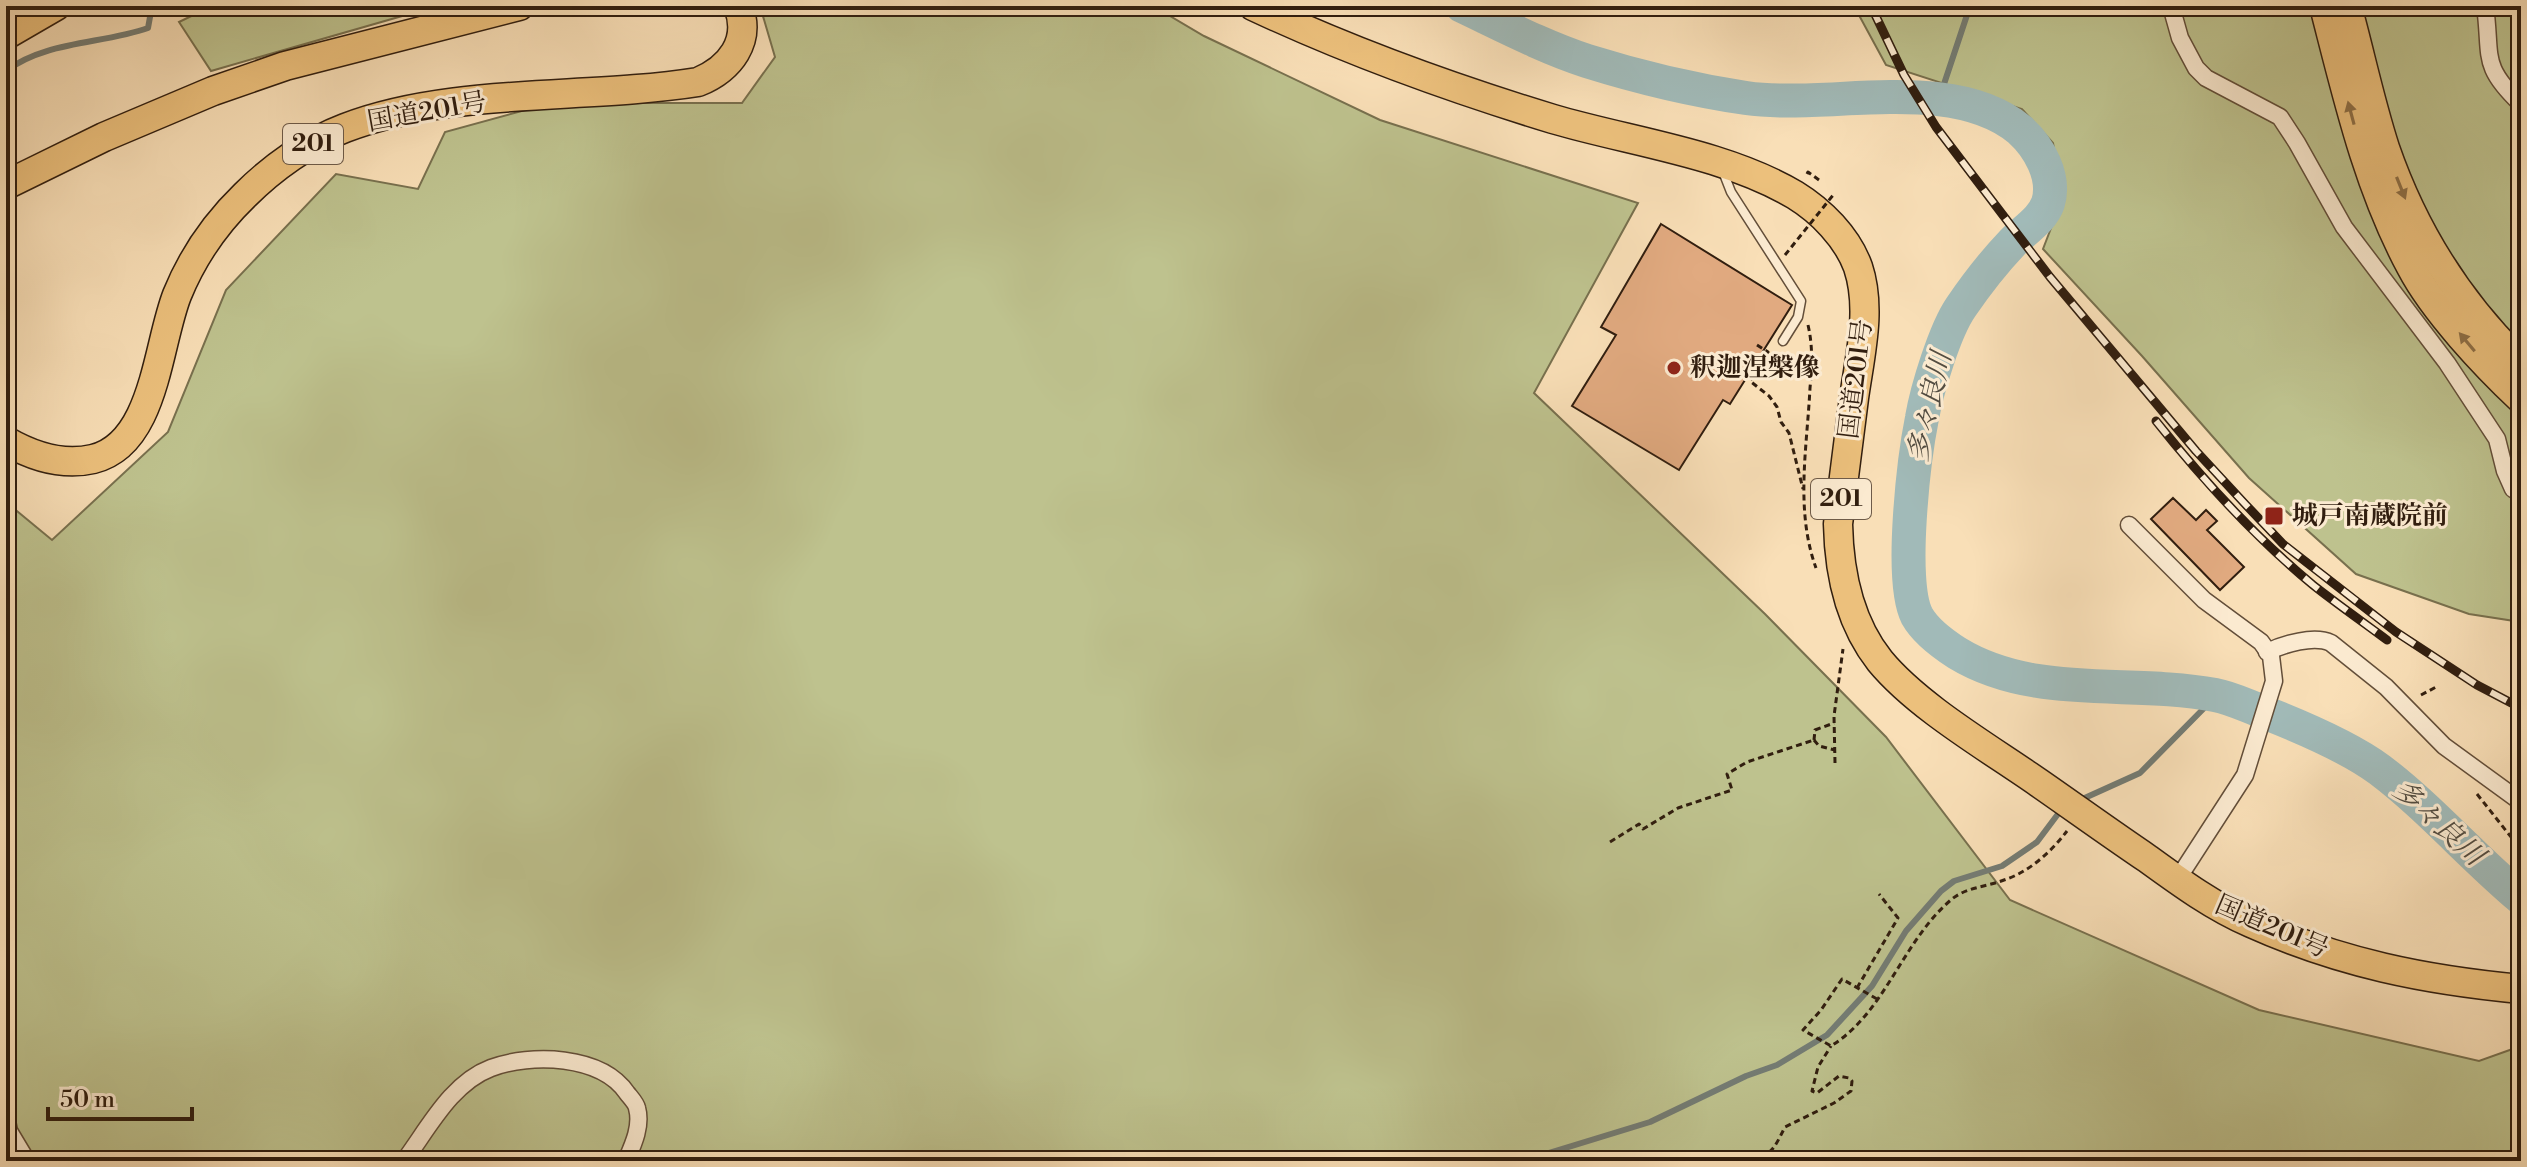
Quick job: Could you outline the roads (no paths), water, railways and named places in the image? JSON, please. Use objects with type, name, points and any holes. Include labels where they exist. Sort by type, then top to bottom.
[{"type":"highway","points":[[6,35],[56,6]]},
{"type":"highway","points":[[6,185],[104,137],[213,91],[271,71],[519,6]]},
{"type":"highway","name":"国道201号","points":[[6,441],[40,456],[62,462],[82,462],[101,457],[125,440],[140,418],[168,321],[202,249],[246,194],[279,166],[317,142],[343,129],[380,117],[432,106],[698,82],[714,75],[734,56],[743,31],[738,6]]},
{"type":"highway","name":"国道201号","points":[[1253,6],[1434,80],[1771,183],[1813,208],[1843,239],[1857,264],[1863,284],[1864,326],[1838,538],[1844,585],[1852,612],[1866,641],[1880,660],[1916,695],[2221,909],[2334,954],[2434,979],[2521,989]]},
{"type":"highway","points":[[2324,6],[2361,147],[2383,207],[2412,270],[2484,363],[2521,399]]},
{"type":"highway","points":[[2347,6],[2385,146],[2405,198],[2439,263],[2499,342],[2521,363]]},
{"type":"street","points":[[2171,6],[2180,38],[2196,68],[2206,78],[2280,117],[2344,227],[2447,363],[2497,439],[2505,471],[2513,489],[2521,493]]},
{"type":"street","points":[[2485,6],[2488,61],[2501,85],[2521,104]]},
{"type":"street","points":[[2129,525],[2204,600],[2261,642],[2274,667],[2274,681],[2245,775],[2177,880]]},
{"type":"street","points":[[2267,652],[2295,643],[2323,639],[2331,643],[2386,687],[2444,746],[2521,802]]},
{"type":"street","points":[[404,1161],[456,1090],[490,1068],[555,1059],[587,1065],[619,1081],[637,1108],[637,1138],[626,1161]]},
{"type":"street","points":[[6,1116],[9,1131],[27,1161]]},
{"type":"lane","points":[[1720,165],[1731,192],[1801,301],[1798,317],[1783,341]]},
{"type":"waterway","points":[[6,71],[21,61],[56,48],[148,28],[152,6]]},
{"type":"waterway","name":"多々良川","points":[[1462,6],[1571,55],[1685,87],[1746,98],[1779,100],[1925,98],[1960,103],[1992,113],[2020,130],[2034,145],[2048,173],[2048,203],[2037,220],[1991,266],[1961,307],[1932,376],[1919,437],[1910,519],[1909,576],[1917,616],[1935,637],[1957,653],[1987,668],[2050,683],[2215,695],[2309,731],[2380,770],[2521,898]]},
{"type":"waterway","points":[[1939,99],[1970,6]]},
{"type":"waterway","points":[[2078,801],[2140,773],[2217,695]]},
{"type":"waterway","points":[[1523,1161],[1650,1122],[1746,1076],[1777,1065],[1827,1035],[1872,986],[1906,931],[1941,891],[1954,881],[2002,866],[2037,842],[2061,810]]},
{"type":"railway","points":[[1871,6],[1904,75],[1936,127],[2050,277],[2196,451],[2283,544],[2396,632],[2477,685],[2521,708]]},
{"type":"railway","points":[[2156,421],[2250,528],[2313,585],[2387,640]]},
{"type":"place","name":"釈迦涅槃像","points":[[1674,368]]},
{"type":"place","name":"城戸南蔵院前","points":[[2274,516]]}]
